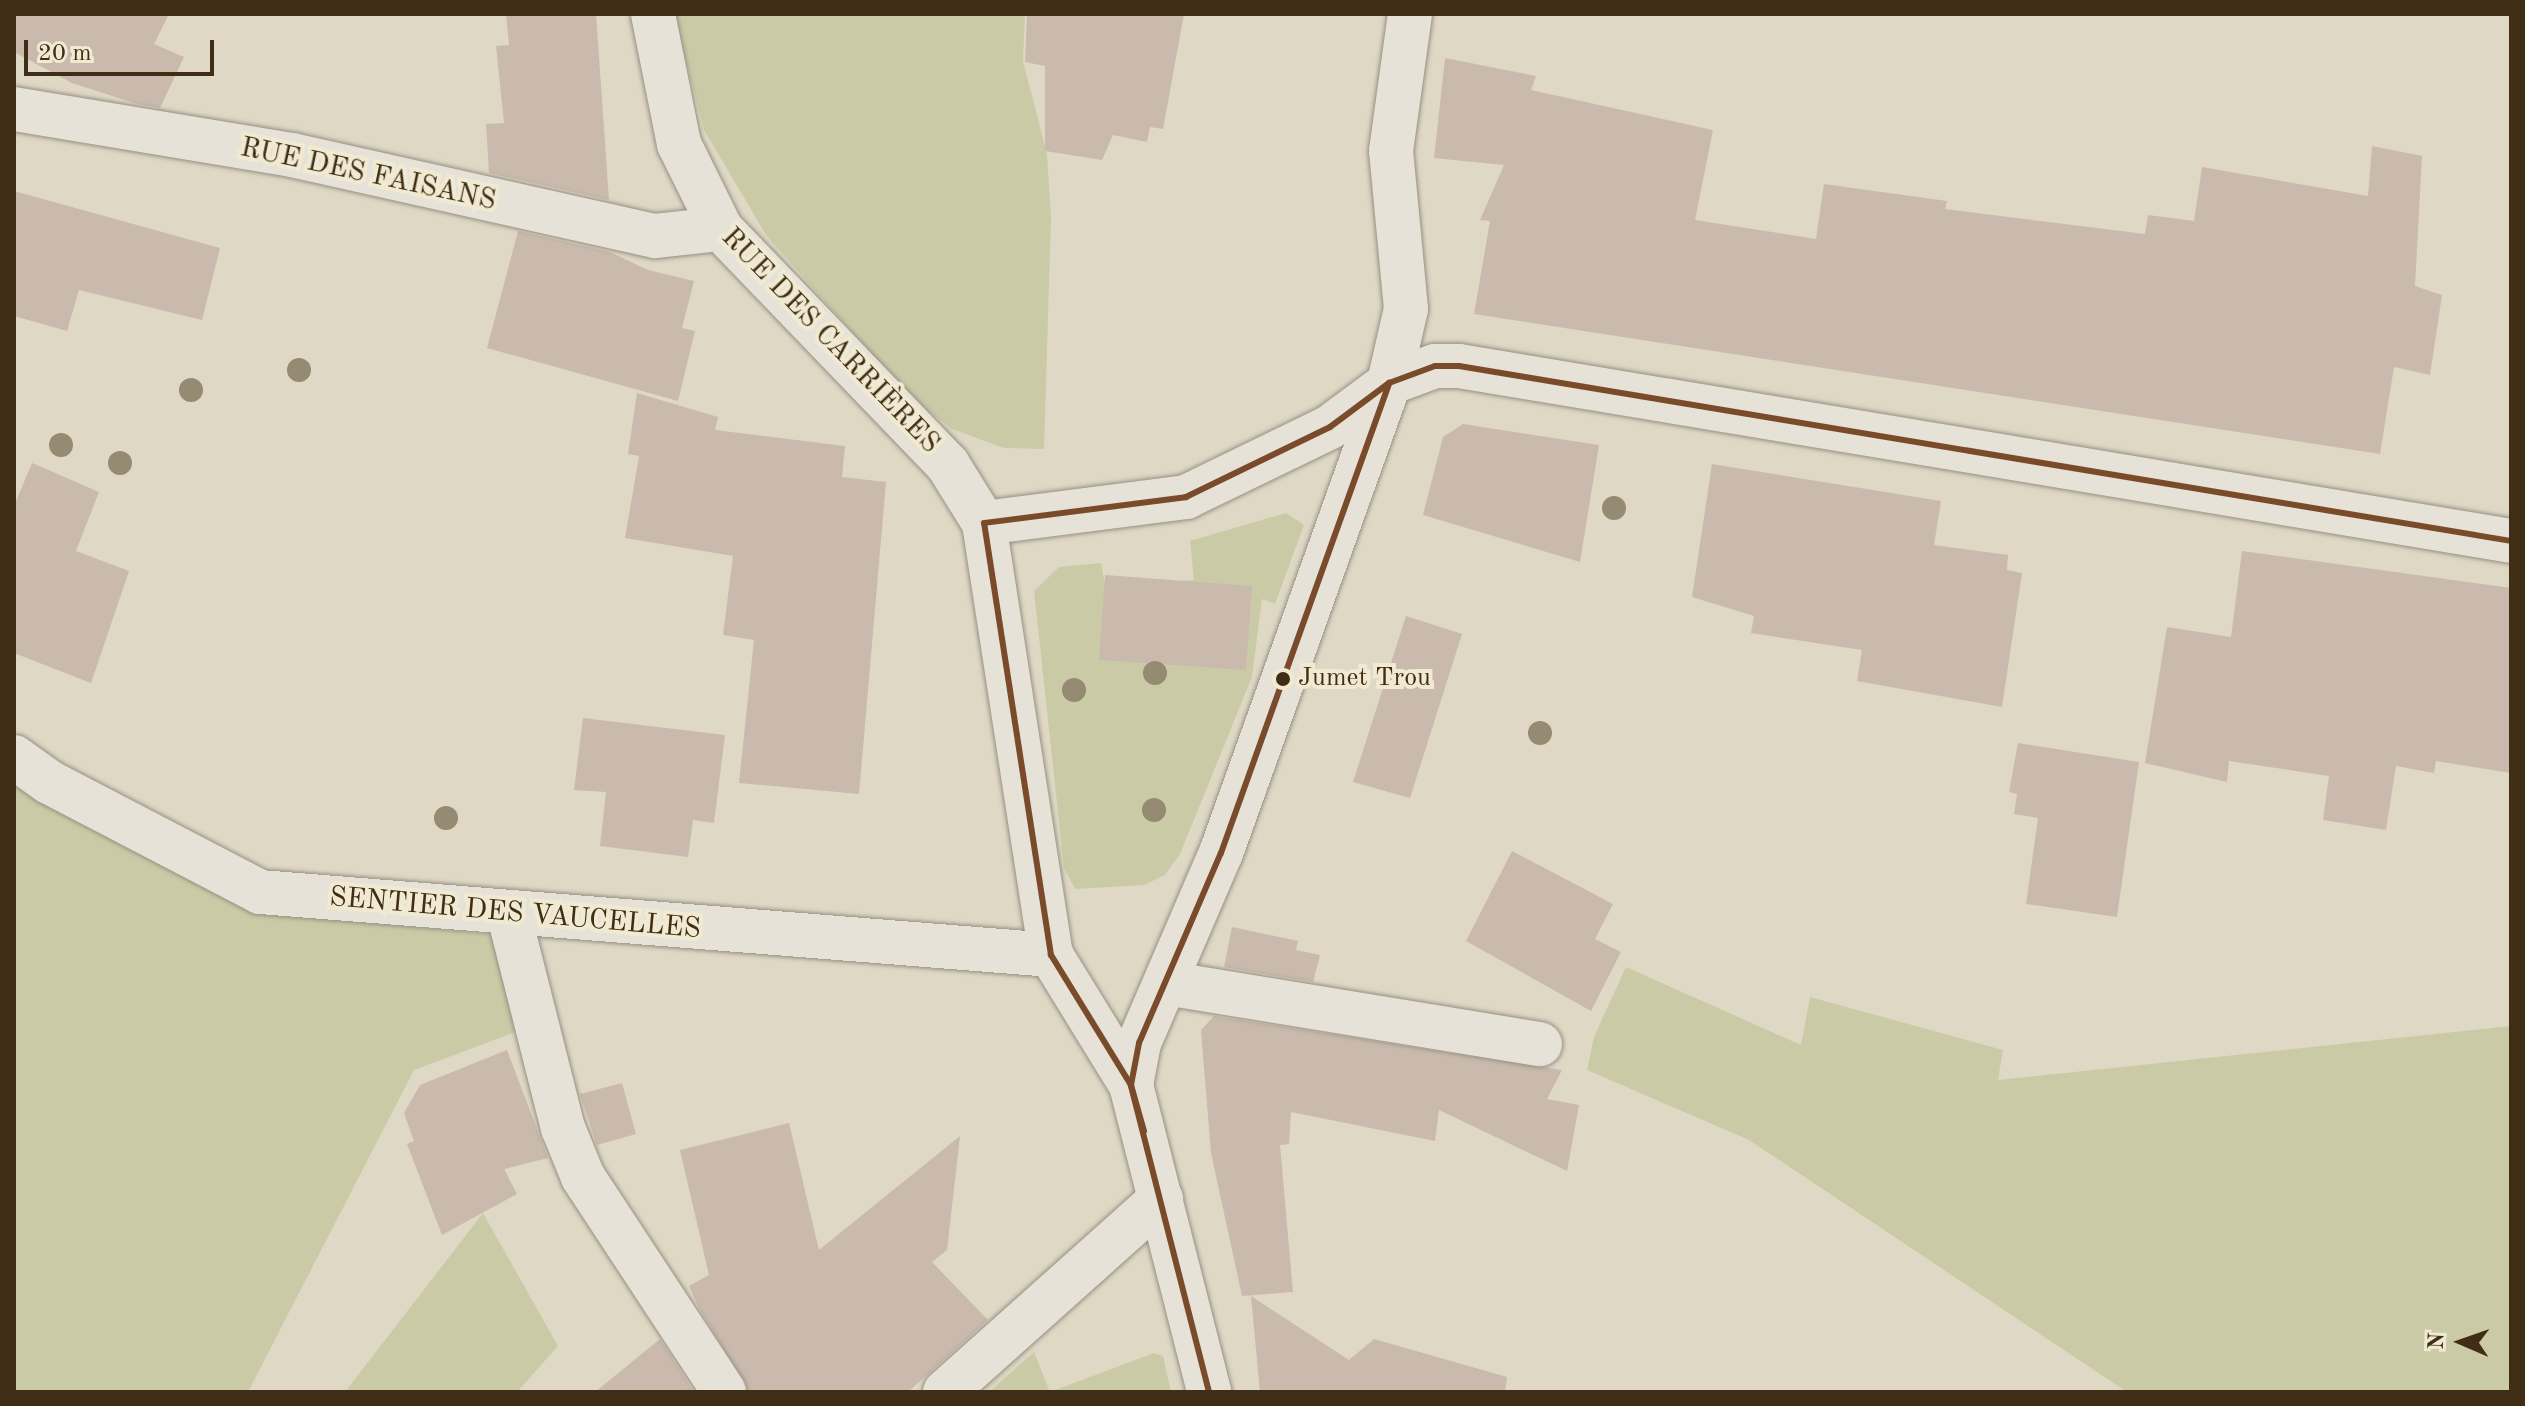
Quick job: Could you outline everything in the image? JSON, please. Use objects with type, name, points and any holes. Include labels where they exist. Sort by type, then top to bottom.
[{"type":"street","name":"RUE DES CARRIÈRES","points":[[653,14],[679,144],[721,229],[948,465],[984,523]]},
{"type":"street","points":[[1131,1085],[1139,1043],[1221,853],[1389,383],[1406,309],[1391,151],[1410,14]]},
{"type":"street","name":"RUE DES FAISANS","points":[[14,109],[292,155],[655,236],[721,229]]},
{"type":"street","points":[[1209,1392],[1131,1085],[1051,955],[984,523],[1186,497],[1330,427],[1389,383],[1435,366],[1459,366],[2511,541]]},
{"type":"street","name":"SENTIER DES VAUCELLES","points":[[14,757],[49,782],[260,892],[509,915],[1051,955]]},
{"type":"street","points":[[509,915],[563,1128],[583,1177],[724,1392]]},
{"type":"street","points":[[1166,983],[1540,1044]]},
{"type":"street","points":[[945,1392],[1161,1199]]},
{"type":"green space","points":[[674,14],[1025,14],[1023,61],[1047,154],[1051,218],[1044,449],[1004,448],[952,429],[909,396],[766,235],[704,130]]},
{"type":"green space","points":[[1286,513],[1304,525],[1275,604],[1262,599],[1252,677],[1180,854],[1165,875],[1144,885],[1075,889],[1064,868],[1034,591],[1059,567],[1101,563],[1105,585],[1194,580],[1190,541]]},
{"type":"green space","points":[[14,785],[258,911],[494,935],[518,1031],[414,1070],[248,1392],[14,1392]]},
{"type":"green space","points":[[1626,967],[1801,1045],[1810,997],[2003,1050],[1998,1080],[2511,1026],[2511,1392],[2127,1392],[1749,1140],[1587,1070],[1594,1037]]},
{"type":"green space","points":[[483,1213],[558,1346],[517,1392],[345,1392]]},
{"type":"green space","points":[[1034,1352],[1050,1392],[989,1392]]},
{"type":"green space","points":[[1154,1353],[1163,1356],[1171,1392],[1050,1392]]},
{"type":"building","points":[[14,14],[169,14],[154,44],[184,57],[160,108],[137,104],[72,83],[14,52]]},
{"type":"building","points":[[506,14],[596,14],[609,200],[489,173],[486,124],[504,123],[496,46],[509,45]]},
{"type":"building","points":[[1027,14],[1184,14],[1163,129],[1150,127],[1147,142],[1113,135],[1102,160],[1045,151],[1045,66],[1025,62]]},
{"type":"building","points":[[1445,58],[1536,76],[1531,90],[1713,130],[1695,220],[1816,239],[1824,184],[1947,201],[1945,209],[2145,234],[2148,215],[2194,221],[2202,167],[2368,196],[2372,146],[2422,156],[2415,286],[2442,295],[2430,375],[2394,367],[2380,454],[1474,314],[1490,221],[1480,220],[1504,165],[1434,158]]},
{"type":"building","points":[[14,191],[220,248],[202,320],[79,290],[67,331],[14,316]]},
{"type":"building","points":[[518,231],[610,252],[648,270],[694,281],[682,328],[695,331],[678,401],[487,348]]},
{"type":"building","points":[[637,393],[718,417],[715,430],[845,446],[842,477],[886,482],[859,794],[739,783],[754,640],[723,635],[733,556],[625,538],[639,456],[628,454]]},
{"type":"building","points":[[1463,424],[1599,445],[1580,562],[1423,515],[1443,437]]},
{"type":"building","points":[[32,463],[99,492],[76,551],[129,571],[91,683],[14,653],[14,506]]},
{"type":"building","points":[[1712,464],[1941,501],[1934,545],[2008,555],[2007,570],[2022,573],[2002,707],[1857,681],[1862,650],[1751,633],[1754,616],[1692,597]]},
{"type":"building","points":[[2242,551],[2511,588],[2511,773],[2436,761],[2434,773],[2396,766],[2386,830],[2323,820],[2329,776],[2229,761],[2227,782],[2145,763],[2167,627],[2231,637]]},
{"type":"building","points":[[1105,575],[1252,586],[1246,670],[1099,660]]},
{"type":"building","points":[[1406,616],[1462,634],[1410,798],[1353,782]]},
{"type":"building","points":[[583,718],[725,735],[714,823],[693,820],[688,857],[600,846],[606,792],[574,790]]},
{"type":"building","points":[[2018,743],[2139,762],[2117,917],[2026,904],[2038,818],[2014,814],[2017,794],[2009,792]]},
{"type":"building","points":[[1512,851],[1613,904],[1595,939],[1621,952],[1591,1011],[1466,941]]},
{"type":"building","points":[[1232,927],[1298,941],[1296,950],[1320,955],[1313,982],[1224,967]]},
{"type":"building","points":[[1214,1016],[1562,1070],[1547,1099],[1579,1105],[1567,1171],[1439,1110],[1435,1141],[1291,1112],[1289,1144],[1280,1145],[1293,1292],[1242,1296],[1211,1153],[1201,1030]]},
{"type":"building","points":[[507,1050],[548,1158],[504,1169],[517,1194],[442,1235],[407,1144],[414,1141],[404,1113],[420,1085]]},
{"type":"building","points":[[622,1083],[636,1134],[597,1145],[580,1094]]},
{"type":"building","points":[[789,1123],[819,1250],[960,1136],[947,1250],[932,1262],[988,1320],[908,1392],[749,1392],[689,1286],[709,1275],[680,1150]]},
{"type":"building","points":[[1251,1296],[1349,1360],[1374,1339],[1507,1377],[1505,1392],[1260,1392]]},
{"type":"building","points":[[660,1339],[694,1392],[595,1392]]},
{"type":"transit line","points":[[1209,1392],[1131,1085],[1051,955],[984,523],[1186,497],[1330,427],[1389,383],[1435,366],[1459,366],[2511,541]]},
{"type":"transit line","points":[[1144,1131],[1131,1085],[1139,1043],[1221,853],[1389,383]]},
{"type":"place","name":"Jumet Trou","points":[[1283,679]]}]
